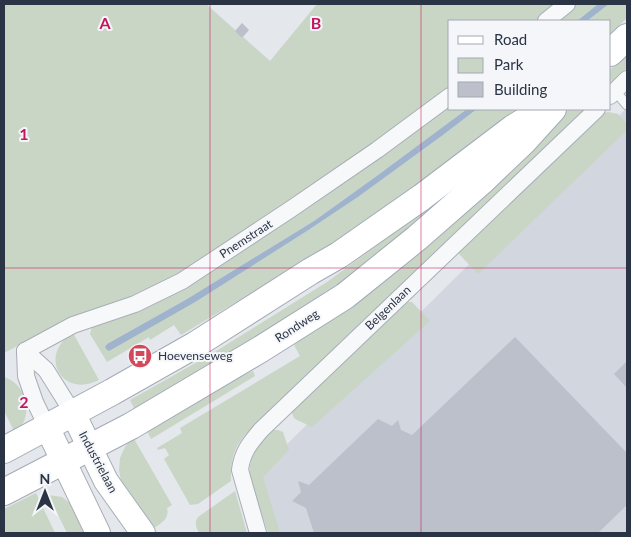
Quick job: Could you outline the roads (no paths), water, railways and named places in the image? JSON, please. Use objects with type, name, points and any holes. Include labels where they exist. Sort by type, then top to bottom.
[{"type":"main road","points":[[611,52],[627,37]]},
{"type":"main road","points":[[4,450],[195,345],[339,255],[422,197],[513,128],[542,110]]},
{"type":"main road","name":"Rondweg","points":[[4,492],[131,426],[261,349],[345,296],[417,238],[481,182],[524,141],[552,110]]},
{"type":"main road","name":"Industrielaan","points":[[73,413],[106,481],[143,533]]},
{"type":"main road","points":[[47,427],[98,533]]},
{"type":"street","points":[[547,20],[568,4]]},
{"type":"street","points":[[612,94],[627,79]]},
{"type":"street","name":"Pnemstraat","points":[[25,351],[73,325],[135,304],[182,281],[377,150],[448,97]]},
{"type":"street","name":"Belgenlaan","points":[[258,533],[240,470],[241,461],[247,446],[261,430],[596,110]]},
{"type":"street","points":[[25,351],[46,370],[73,413]]},
{"type":"street","points":[[25,351],[26,376],[35,402],[47,427]]},
{"type":"lane","points":[[612,94],[627,105]]},
{"type":"water","points":[[598,4],[609,4],[588,20],[578,20]]},
{"type":"water","points":[[466,110],[476,110],[358,197],[307,231],[197,301],[109,351],[106,349],[107,344],[187,299],[314,221]]},
{"type":"place","name":"Hoevenseweg","points":[[140,356]]}]
